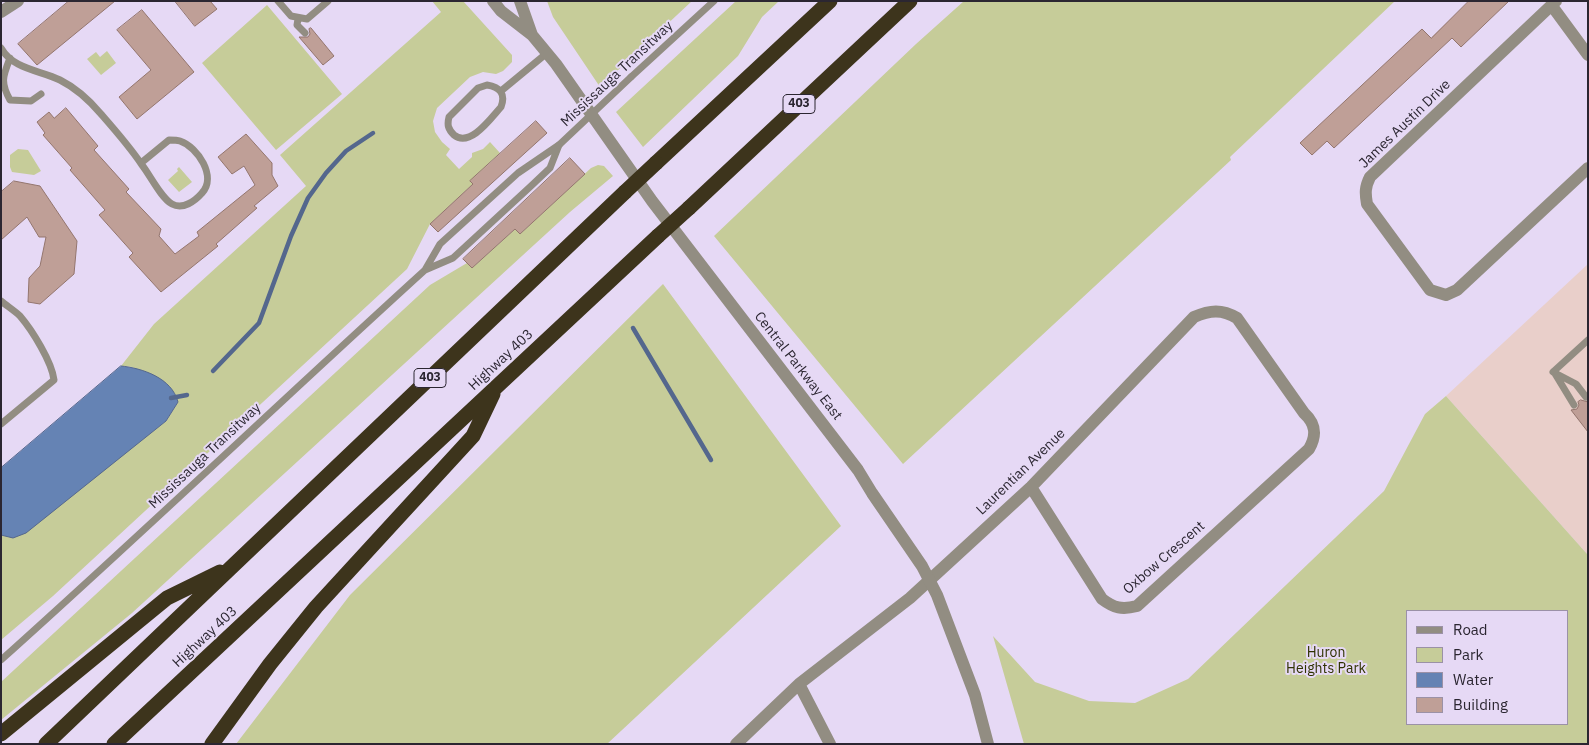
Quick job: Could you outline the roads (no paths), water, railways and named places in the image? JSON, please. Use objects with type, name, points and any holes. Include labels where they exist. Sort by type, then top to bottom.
[{"type":"highway","name":"403","points":[[46,744],[625,192],[830,1]]},
{"type":"highway","name":"Highway 403","points":[[114,744],[910,1]]},
{"type":"highway","points":[[212,744],[270,664],[316,608],[473,436],[497,387]]},
{"type":"highway","points":[[1,734],[167,598],[235,565]]},
{"type":"street","points":[[1,12],[18,1]]},
{"type":"street","name":"Central Parkway East","points":[[493,1],[501,11],[532,35],[547,53],[664,216],[858,470],[922,566],[937,595],[975,695],[988,744]]},
{"type":"street","name":"Central Parkway East","points":[[520,1],[532,35]]},
{"type":"street","points":[[1554,3],[1588,55]]},
{"type":"street","name":"James Austin Drive","points":[[1554,3],[1370,177],[1365,194],[1367,204],[1430,290],[1446,295],[1457,290],[1588,168]]},
{"type":"street","name":"Laurentian Avenue","points":[[736,744],[799,684],[910,598],[1031,487],[1194,317],[1206,312],[1218,311],[1228,313],[1236,318],[1304,413]]},
{"type":"street","name":"Oxbow Crescent","points":[[1031,487],[1102,599],[1111,606],[1124,609],[1137,606],[1309,449],[1314,440],[1315,429],[1311,419],[1304,413]]},
{"type":"street","points":[[799,684],[830,744]]},
{"type":"lane","points":[[278,1],[291,16],[307,19],[328,1]]},
{"type":"lane","name":"Mississauga Transitway","points":[[1,660],[425,270],[440,244],[518,173],[559,145],[714,1]]},
{"type":"lane","points":[[298,18],[298,25],[305,33]]},
{"type":"lane","points":[[1,48],[5,54],[28,70],[60,80],[84,96],[141,163],[161,193],[172,204],[184,206],[195,200],[204,191],[208,176],[202,161],[191,147],[179,141],[169,140],[141,163]]},
{"type":"lane","points":[[501,91],[547,53]]},
{"type":"lane","points":[[10,58],[4,74],[4,89],[10,100],[31,101],[41,94]]},
{"type":"lane","points":[[487,85],[496,86],[501,91],[503,102],[501,107],[471,137],[462,139],[456,137],[449,130],[449,117],[478,88],[487,85]]},
{"type":"lane","name":"Mississauga Transitway","points":[[425,270],[452,258],[531,186],[550,168],[559,145]]},
{"type":"lane","points":[[1,301],[20,316],[53,369],[54,380],[1,424]]},
{"type":"lane","points":[[1553,372],[1588,340]]},
{"type":"lane","points":[[1553,372],[1576,384],[1586,397]]},
{"type":"lane","points":[[1553,372],[1574,405]]},
{"type":"water","points":[[121,366],[147,372],[170,387],[178,402],[166,421],[26,533],[13,538],[1,535],[1,468]]},
{"type":"waterway","points":[[213,371],[259,323],[291,236],[308,198],[326,173],[346,151],[373,133]]},
{"type":"waterway","points":[[633,328],[711,460]]},
{"type":"waterway","points":[[171,398],[187,395]]},
{"type":"park label","name":"Huron Heights Park","points":[[1326,662]]}]
